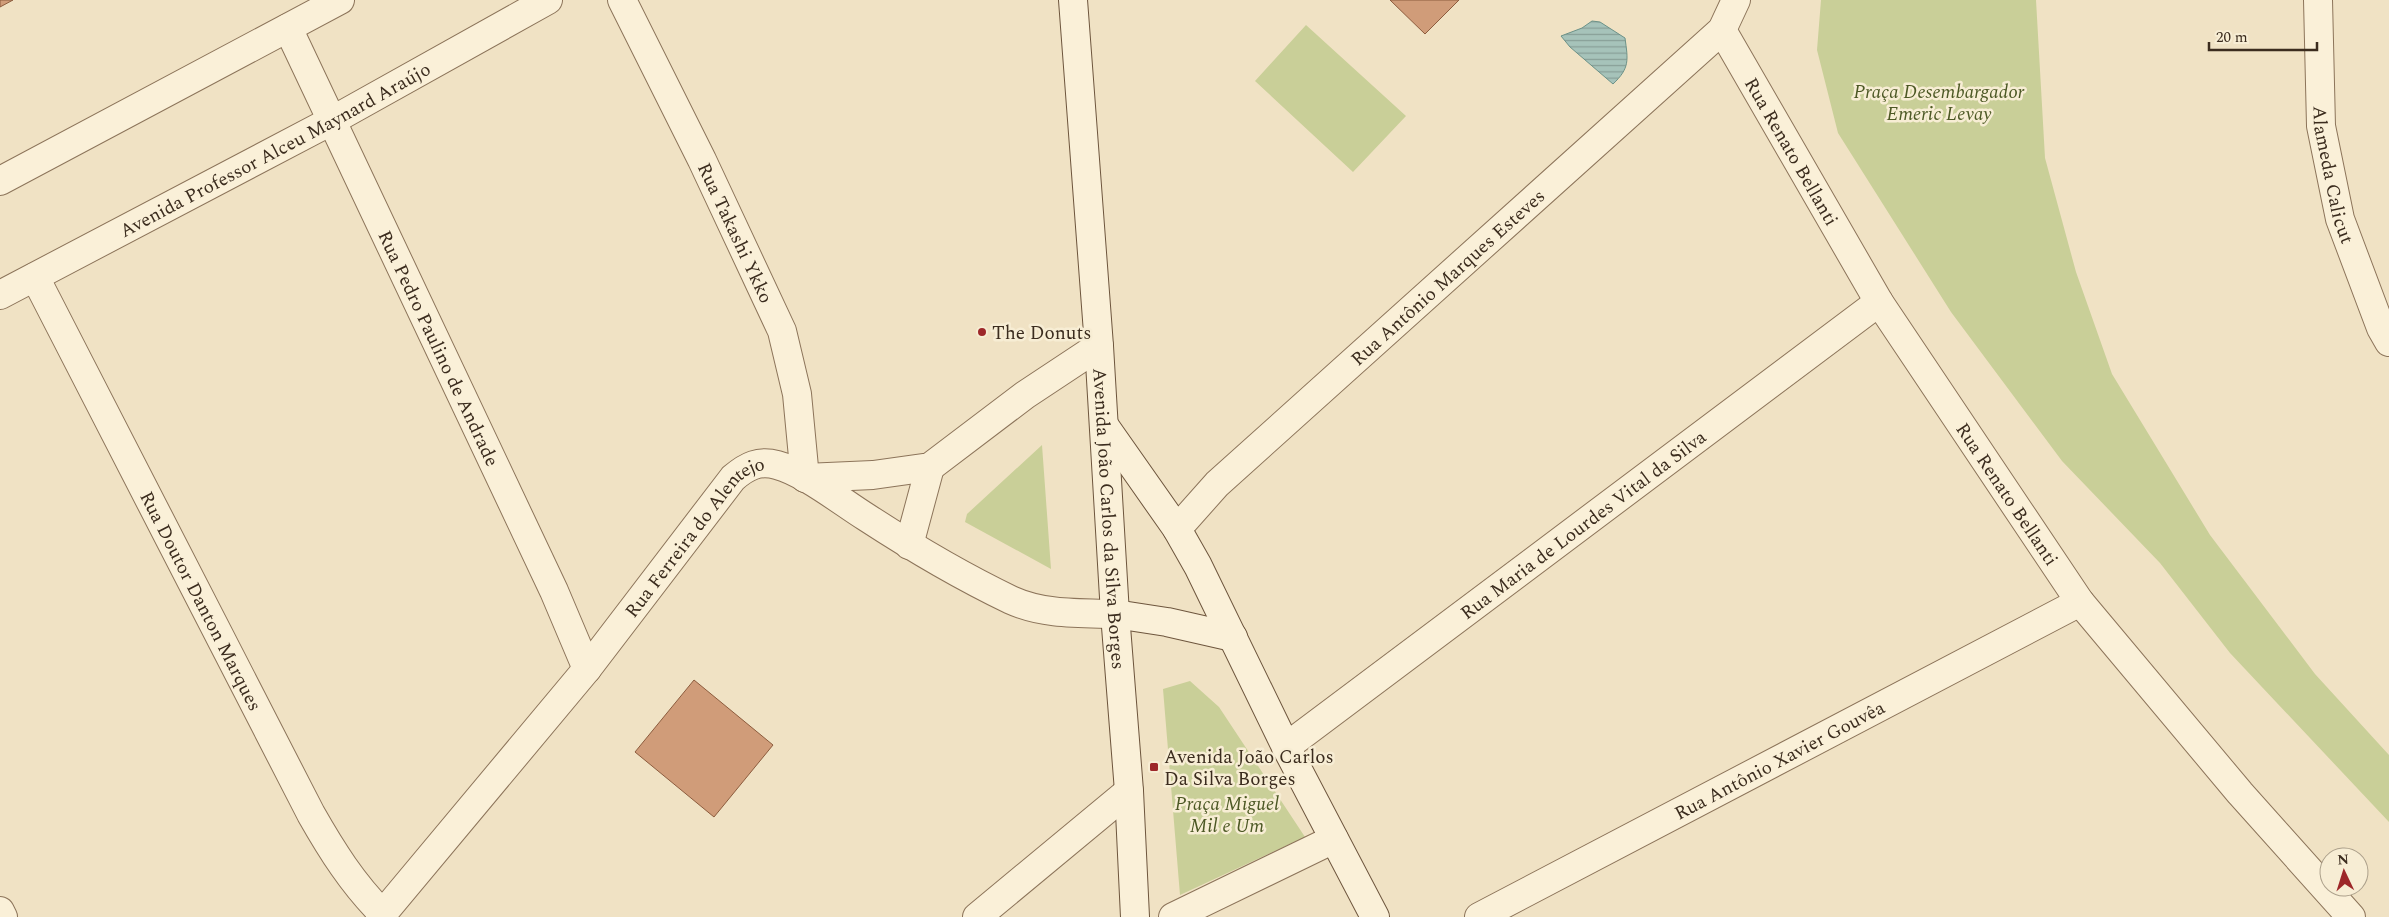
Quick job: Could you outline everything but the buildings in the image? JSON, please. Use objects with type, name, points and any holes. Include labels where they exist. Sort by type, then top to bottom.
[{"type":"street","points":[[0,181],[340,0]]},
{"type":"street","name":"Avenida Professor Alceu Maynard Araújo","points":[[0,295],[333,120],[548,0]]},
{"type":"street","name":"Rua Takashi Ykko","points":[[622,0],[702,160],[782,331],[797,394],[805,478]]},
{"type":"street","name":"Avenida João Carlos da Silva Borges","points":[[1073,0],[1099,346],[1115,614],[1129,791],[1135,917]]},
{"type":"street","points":[[1722,30],[1736,0]]},
{"type":"street","name":"Alameda Calicut","points":[[2318,0],[2321,126],[2340,219],[2380,328],[2389,342]]},
{"type":"street","name":"Rua Pedro Paulino de Andrade","points":[[288,28],[554,591],[587,669]]},
{"type":"street","name":"Rua Renato Bellanti","points":[[1722,30],[1879,302],[2080,602],[2240,793],[2351,917]]},
{"type":"street","name":"Rua Antônio Marques Esteves","points":[[1177,529],[1217,484],[1722,30]]},
{"type":"street","name":"Rua Doutor Danton Marques","points":[[35,277],[311,814],[344,868],[381,915]]},
{"type":"street","name":"Rua Maria de Lourdes Vital da Silva","points":[[1286,747],[1879,302]]},
{"type":"street","points":[[805,478],[873,475],[930,467],[1025,395],[1099,346]]},
{"type":"street","points":[[1104,425],[1177,529],[1233,637],[1286,747],[1375,917]]},
{"type":"street","name":"Rua Ferreira do Alentejo","points":[[381,915],[587,669],[733,478],[746,467],[761,463],[779,465],[805,478],[908,545],[1012,601],[1044,612],[1115,614],[1167,622],[1233,637]]},
{"type":"street","points":[[908,545],[930,467]]},
{"type":"street","name":"Rua Antônio Xavier Gouvêa","points":[[1479,917],[2080,602]]},
{"type":"street","points":[[977,917],[1129,791]]},
{"type":"street","points":[[1174,917],[1334,839]]},
{"type":"street","points":[[0,911],[3,917]]},
{"type":"green space","name":"Praça Desembargador Emeric Levay","points":[[1821,0],[2036,0],[2045,158],[2076,272],[2112,374],[2210,535],[2315,674],[2389,755],[2389,822],[2230,653],[2160,563],[2062,461],[1951,312],[1838,133],[1817,50]]},
{"type":"green space","points":[[1306,25],[1406,116],[1353,172],[1255,81]]},
{"type":"green space","points":[[1042,445],[1051,569],[965,522],[967,514]]},
{"type":"green space","name":"Praça Miguel Mil e Um","points":[[1190,681],[1219,707],[1305,837],[1180,895],[1163,689]]},
{"type":"water","points":[[1592,21],[1600,22],[1625,38],[1627,52],[1625,68],[1613,84],[1570,47],[1561,36],[1582,28]]},
{"type":"place","name":"The Donuts","points":[[982,332]]},
{"type":"place","name":"Avenida João Carlos Da Silva Borges","points":[[1154,767]]}]
